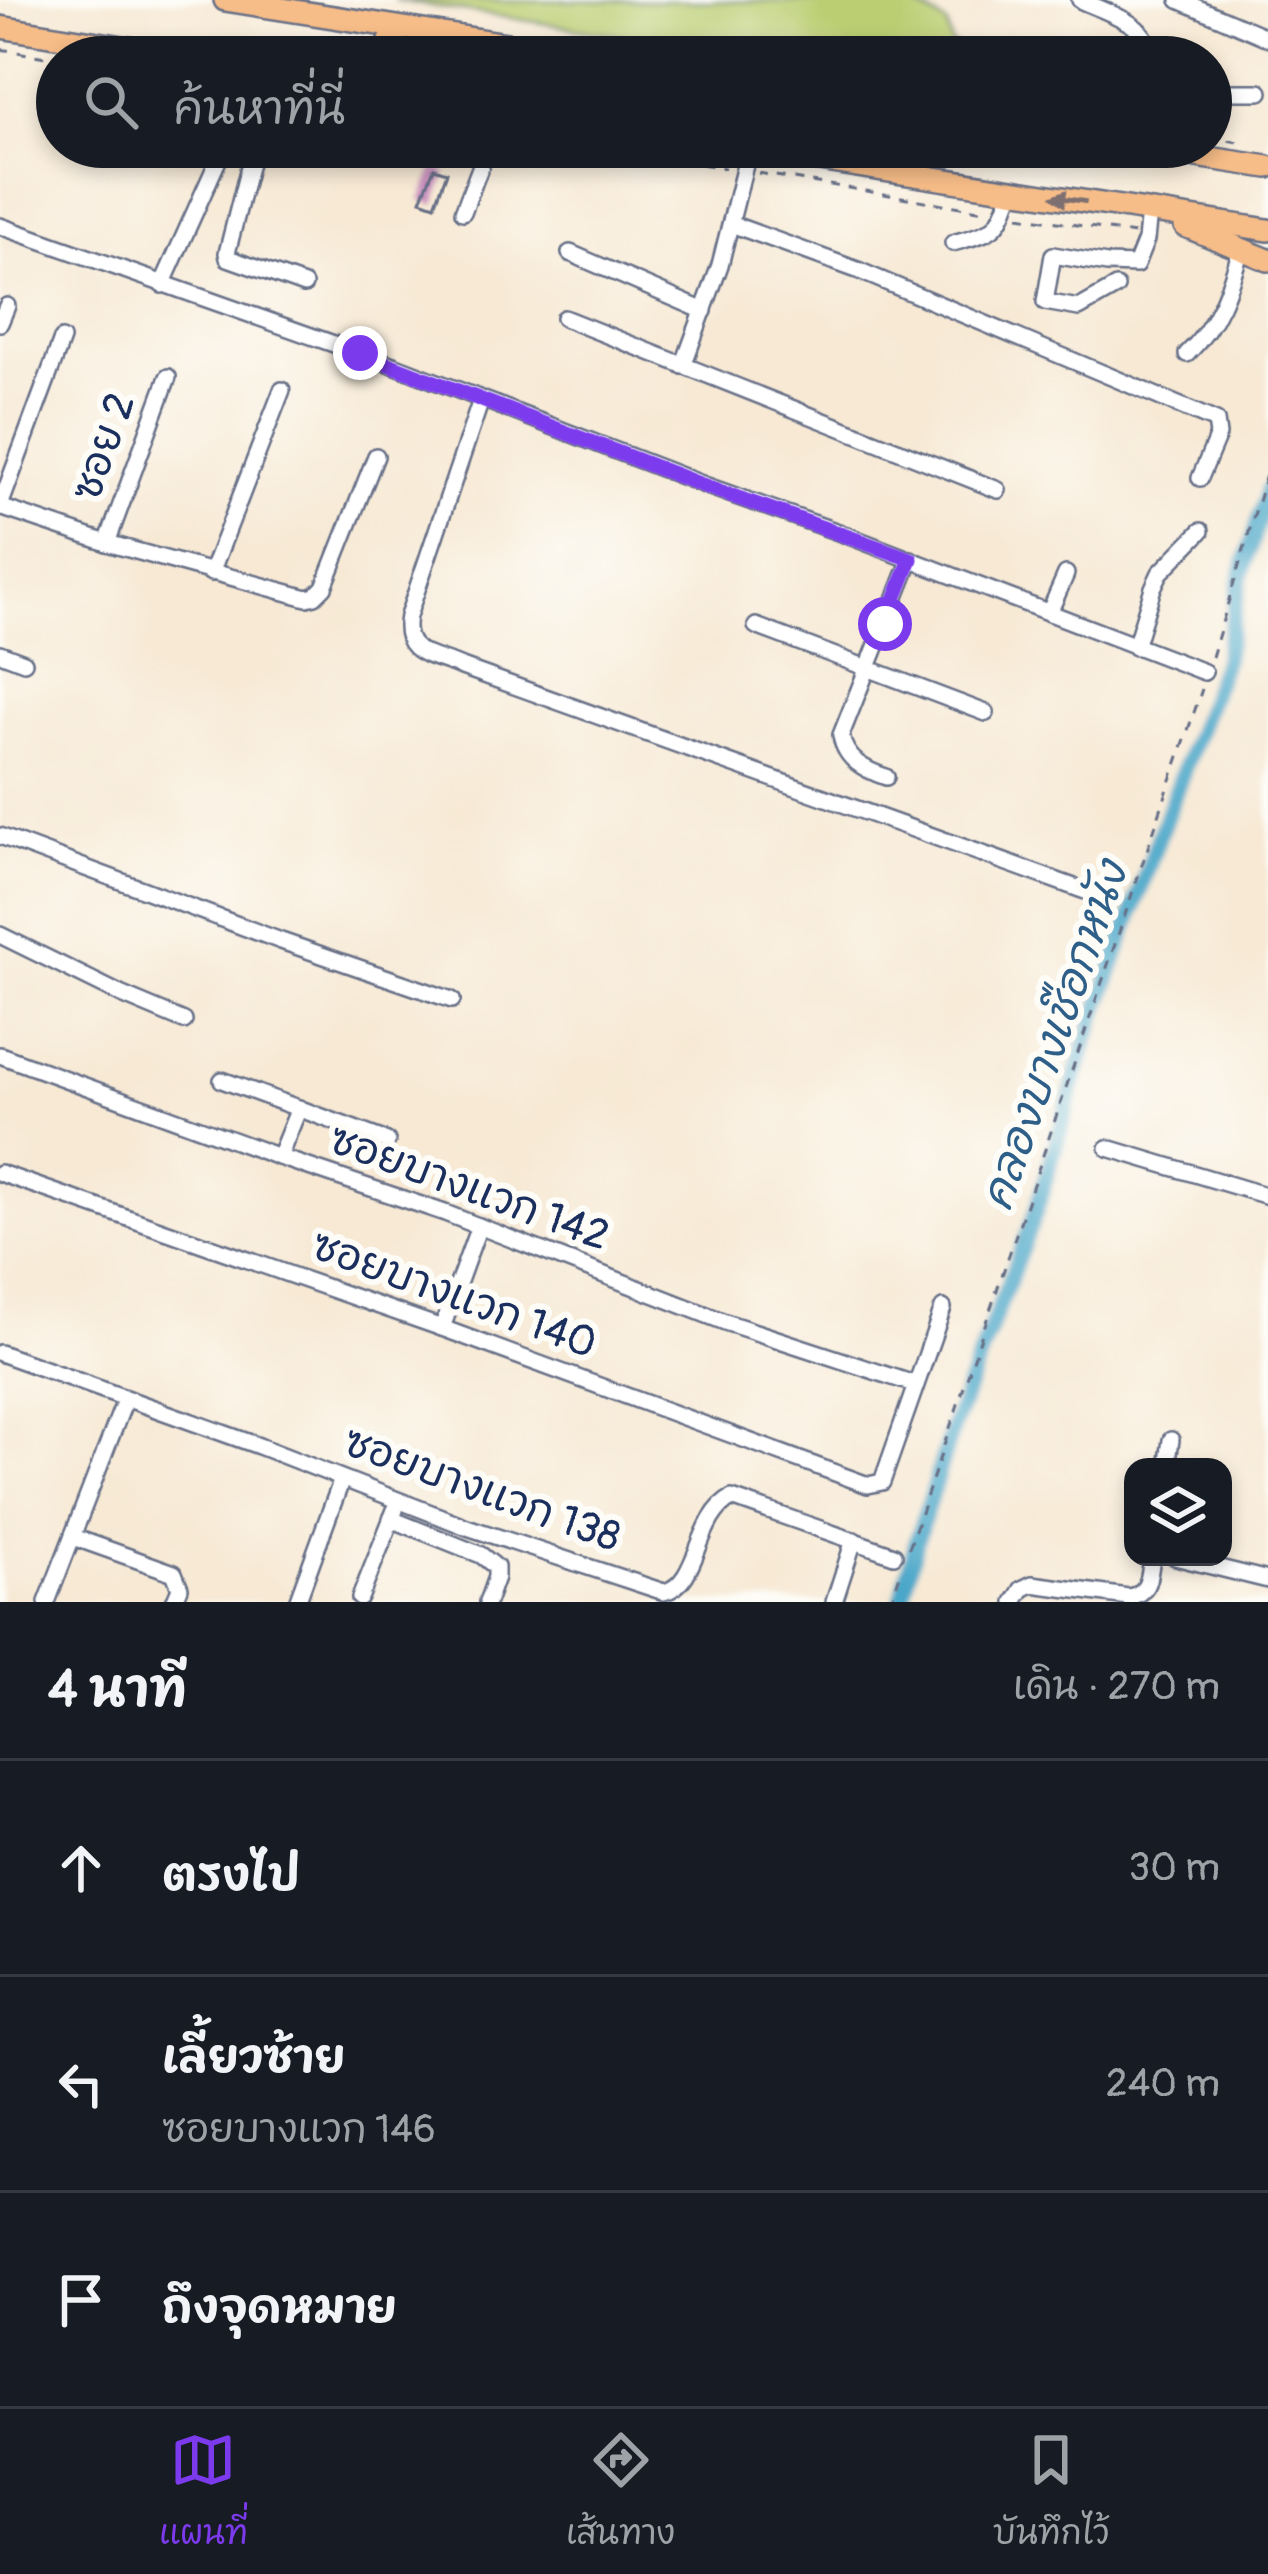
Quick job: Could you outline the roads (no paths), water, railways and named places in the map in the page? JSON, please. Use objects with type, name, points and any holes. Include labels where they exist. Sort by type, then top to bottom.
[{"type":"main road","points":[[231,1],[450,36]]},
{"type":"main road","points":[[0,27],[56,36]]},
{"type":"main road","points":[[396,36],[404,29]]},
{"type":"main road","points":[[1232,162],[1268,167]]},
{"type":"main road","points":[[838,168],[1268,230]]},
{"type":"main road","points":[[1149,212],[1268,260]]},
{"type":"street","points":[[1080,0],[1146,36]]},
{"type":"street","points":[[1179,0],[1268,38]]},
{"type":"street","points":[[1232,92],[1260,92]]},
{"type":"street","points":[[162,285],[215,168]]},
{"type":"street","points":[[249,168],[228,258],[304,285]]},
{"type":"street","points":[[464,212],[480,168]]},
{"type":"street","points":[[683,366],[731,224],[741,168]]},
{"type":"street","points":[[953,243],[993,230],[1012,190]]},
{"type":"street","points":[[1116,287],[1079,308],[1045,302],[1053,254],[1136,265],[1147,236],[1149,212]]},
{"type":"street","points":[[731,224],[860,271],[1216,421],[1218,435],[1200,478]]},
{"type":"street","points":[[0,226],[378,360],[1196,669]]},
{"type":"street","points":[[1187,354],[1223,306],[1241,249]]},
{"type":"street","points":[[570,253],[704,311]]},
{"type":"street","points":[[0,323],[8,306]]},
{"type":"street","points":[[564,318],[998,490]]},
{"type":"street","points":[[62,339],[0,507],[211,573],[294,596],[315,596],[323,587],[376,456]]},
{"type":"street","name":"ซอย 2","points":[[107,543],[168,377]]},
{"type":"street","points":[[211,573],[282,390]]},
{"type":"street","points":[[482,400],[408,616],[405,632],[414,648],[1102,897]]},
{"type":"street","points":[[1135,646],[1160,573],[1201,531]]},
{"type":"street","points":[[886,777],[863,770],[842,743],[844,725],[911,559]]},
{"type":"street","points":[[1049,614],[1066,574]]},
{"type":"street","points":[[756,626],[986,713]]},
{"type":"street","points":[[0,653],[24,662]]},
{"type":"street","points":[[0,836],[452,1000]]},
{"type":"street","points":[[0,935],[184,1021]]},
{"type":"street","name":"ซอยบางแวก 142","points":[[0,1055],[479,1226],[724,1322],[914,1384]]},
{"type":"street","points":[[222,1080],[387,1141]]},
{"type":"street","points":[[279,1157],[299,1108]]},
{"type":"street","points":[[1108,1148],[1268,1196]]},
{"type":"street","name":"ซอยบางแวก 140","points":[[0,1173],[442,1328],[868,1485],[882,1482],[914,1384]]},
{"type":"street","points":[[442,1328],[479,1226]]},
{"type":"street","points":[[914,1384],[943,1307]]},
{"type":"street","name":"ซอยบางแวก 138","points":[[0,1353],[398,1502],[664,1592],[673,1591],[685,1577],[710,1517],[719,1504],[732,1498],[895,1555]]},
{"type":"street","points":[[47,1602],[125,1400]]},
{"type":"street","points":[[1169,1458],[1172,1440]]},
{"type":"street","points":[[296,1602],[342,1479]]},
{"type":"street","points":[[360,1598],[398,1502]]},
{"type":"street","points":[[391,1519],[491,1561],[496,1576],[487,1602]]},
{"type":"street","points":[[73,1537],[174,1574],[180,1588],[174,1602]]},
{"type":"street","points":[[834,1602],[854,1540]]},
{"type":"street","points":[[1014,1602],[1032,1584],[1138,1596],[1149,1581],[1151,1566]]},
{"type":"street","points":[[1211,1566],[1268,1580]]},
{"type":"waterway","name":"คลองบางเชือกหนัง","points":[[901,1602],[954,1423],[1036,1211],[1086,1044],[1225,658],[1241,577],[1268,490]]}]
